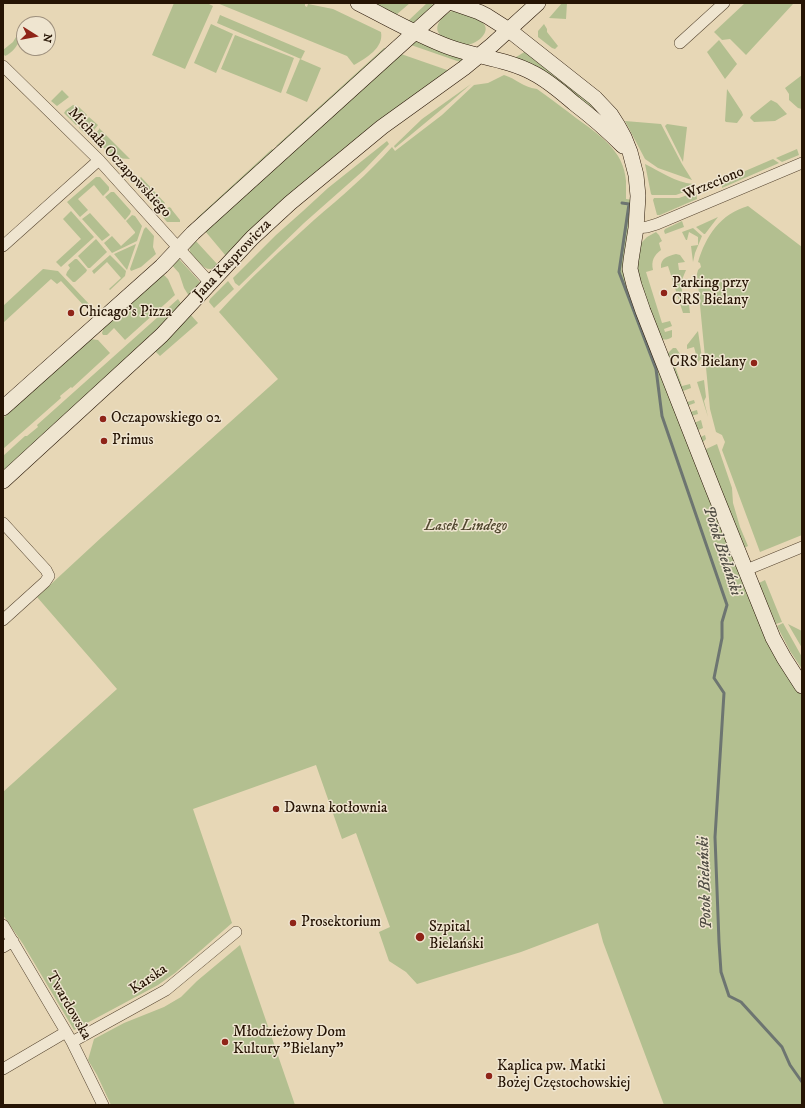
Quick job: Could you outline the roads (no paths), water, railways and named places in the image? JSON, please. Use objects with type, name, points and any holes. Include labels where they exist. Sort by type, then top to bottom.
[{"type":"street","points":[[358,3],[415,32],[450,47],[478,56],[515,65],[542,78],[604,128],[630,152]]},
{"type":"street","points":[[3,408],[162,266],[198,229],[447,3]]},
{"type":"street","points":[[453,3],[468,7],[488,16],[509,30],[599,102],[611,115],[624,137],[630,152],[637,182],[638,196],[636,228],[630,265],[634,285],[713,489],[777,646],[802,686]]},
{"type":"street","points":[[509,30],[538,3]]},
{"type":"street","points":[[680,43],[724,3]]},
{"type":"street","points":[[478,56],[486,45],[488,39],[488,16]]},
{"type":"street","name":"Jana Kasprowicza","points":[[3,481],[162,335],[252,238],[290,202],[382,127],[459,71],[509,30]]},
{"type":"street","name":"Michała Oczapowskiego","points":[[3,66],[98,160],[210,283]]},
{"type":"street","points":[[3,246],[98,160]]},
{"type":"street","name":"Wrzeciono","points":[[636,228],[657,224],[802,163]]},
{"type":"street","points":[[3,523],[46,570],[49,576],[45,582],[3,620]]},
{"type":"street","points":[[746,570],[802,547]]},
{"type":"street","name":"Twardowska","points":[[3,925],[8,944],[72,1042],[103,1105]]},
{"type":"street","name":"Karska","points":[[72,1042],[166,990],[236,932]]},
{"type":"street","points":[[3,1068],[66,1032]]},
{"type":"waterway","name":"Potok Bielański","points":[[622,203],[629,204],[619,272],[656,369],[662,416],[727,605],[722,622],[722,638],[714,678],[724,693],[715,837],[721,972],[729,996],[741,1002],[782,1047],[790,1065],[802,1082]]},
{"type":"place","name":"Parking przy CRS Bielany","points":[[664,293]]},
{"type":"place","name":"Chicago's Pizza","points":[[71,313]]},
{"type":"place","name":"CRS Bielany","points":[[754,363]]},
{"type":"place","name":"Oczapowskiego 02","points":[[103,419]]},
{"type":"place","name":"Primus","points":[[104,441]]},
{"type":"place","name":"Dawna kotłownia","points":[[276,809]]},
{"type":"place","name":"Prosektorium","points":[[293,923]]},
{"type":"place","name":"Szpital Bielański","points":[[420,937]]},
{"type":"place","name":"Młodzieżowy Dom Kultury \"Bielany\"","points":[[225,1042]]},
{"type":"place","name":"Kaplica pw. Matki Bożej Częstochowskiej","points":[[489,1076]]},
{"type":"park label","name":"Lasek Lindego","points":[[466,527]]}]
